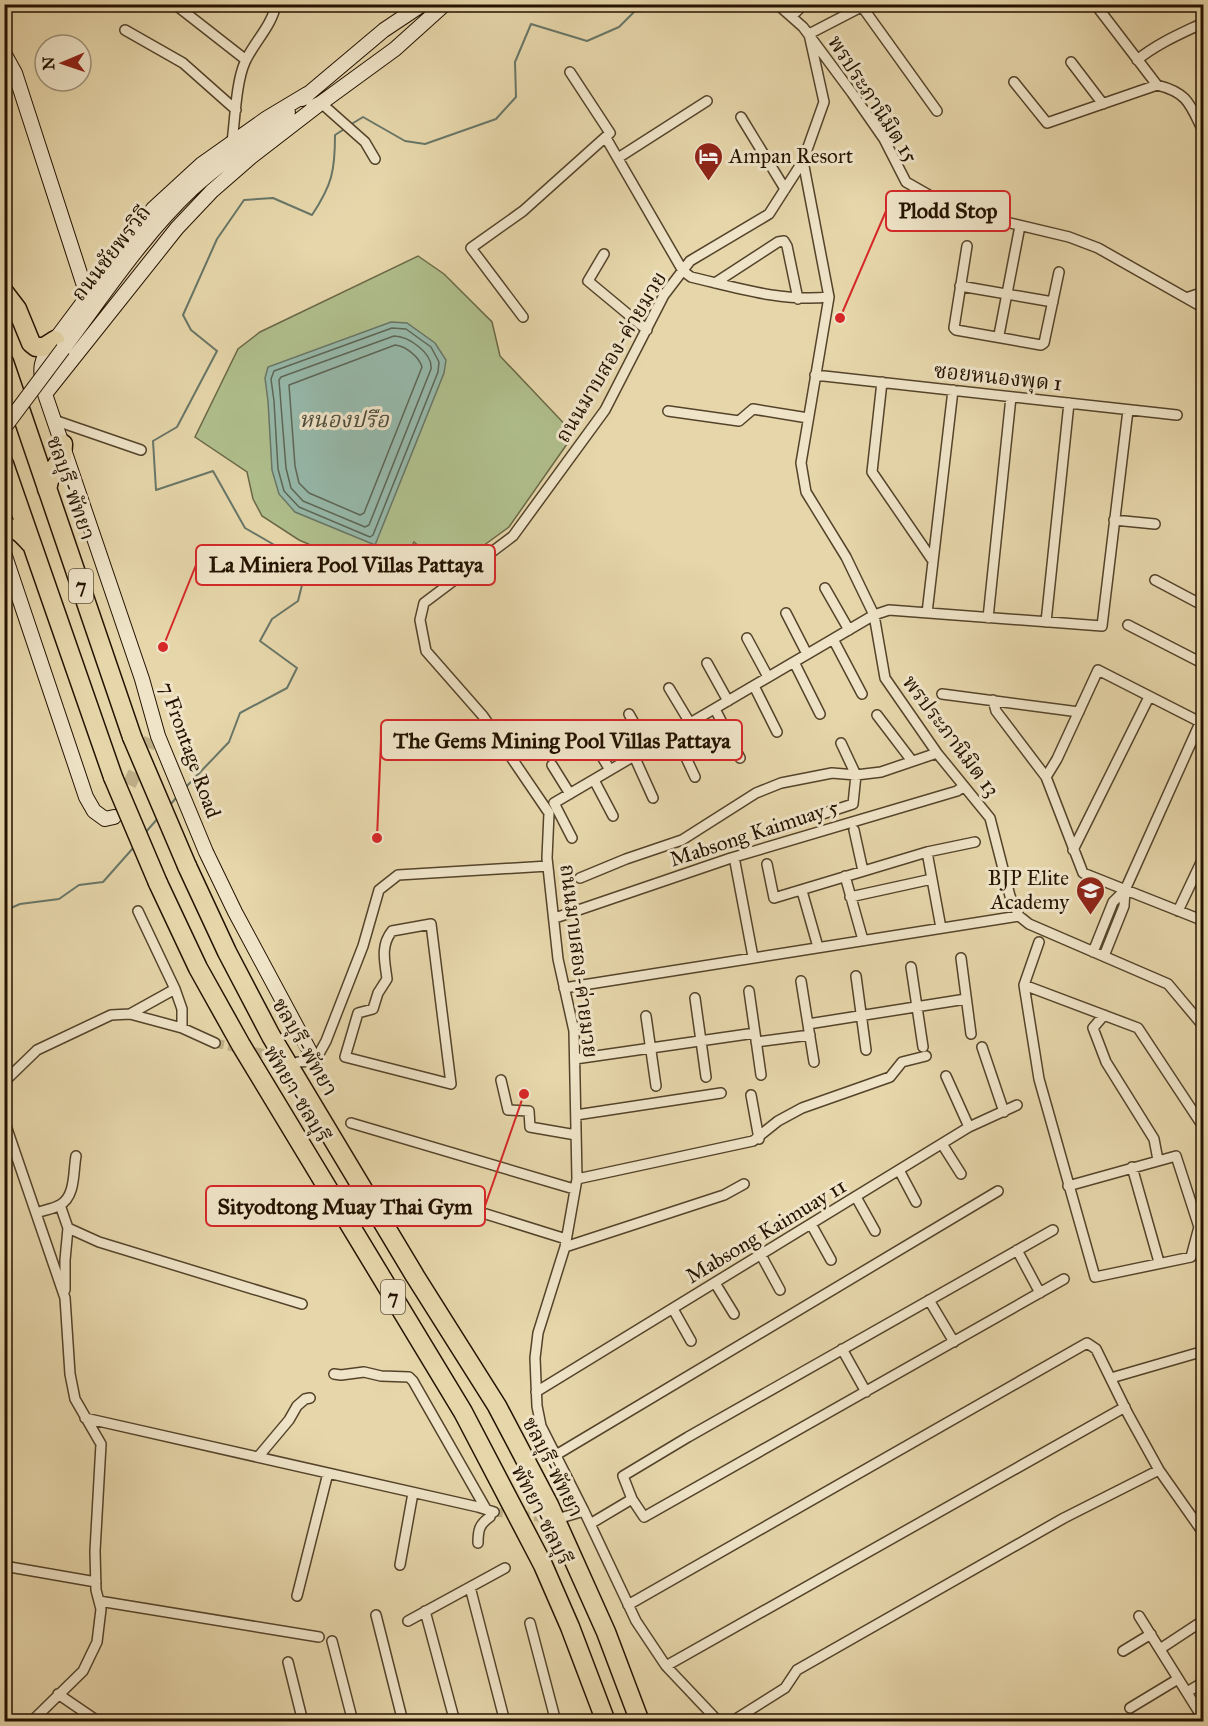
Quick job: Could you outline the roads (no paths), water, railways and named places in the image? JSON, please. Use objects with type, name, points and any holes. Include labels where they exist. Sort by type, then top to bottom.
[{"type":"highway","points":[[4,292],[17,309],[31,343],[36,347],[59,344]]},
{"type":"highway","name":"ชลบุรี-พัทยา","points":[[4,362],[132,737],[226,952],[271,1036],[502,1416],[554,1515],[606,1632],[640,1722]]},
{"type":"highway","points":[[47,489],[51,473],[62,458],[63,444]]},
{"type":"highway","name":"พัทยา-ชลบุรี","points":[[4,464],[113,777],[158,883],[198,968],[241,1045],[463,1412],[543,1565],[570,1627],[606,1722]]},
{"type":"highway","points":[[4,527],[12,527],[21,533],[33,547]]},
{"type":"main road","name":"ถนนชัยพรวิถี","points":[[40,371],[43,357],[59,344],[154,228],[191,190],[229,157],[273,126],[384,30],[423,4]]},
{"type":"main road","name":"ถนนชัยพรวิถี","points":[[45,394],[184,220],[212,191],[251,157],[395,49],[445,4]]},
{"type":"main road","points":[[384,30],[395,49]]},
{"type":"main road","points":[[4,53],[15,73],[88,298]]},
{"type":"main road","name":"ถนนชัยพรวิถี","points":[[4,428],[88,298],[153,209],[202,164],[267,118],[308,94]]},
{"type":"main road","name":"ถนนชัยพรวิถี","points":[[273,126],[321,103]]},
{"type":"main road","name":"7 Frontage Road","points":[[40,371],[45,394],[142,679],[154,738],[165,751],[235,912],[315,1060]]},
{"type":"main road","points":[[4,553],[86,797],[94,811],[105,819],[114,817]]},
{"type":"street","points":[[232,142],[246,60],[254,42],[266,30],[276,4]]},
{"type":"street","name":"พรประภานิมิต 15","points":[[777,4],[809,34],[884,139],[906,182],[955,210],[1069,237],[1098,248],[1203,308]]},
{"type":"street","points":[[796,12],[804,4]]},
{"type":"street","points":[[1095,4],[1157,85]]},
{"type":"street","points":[[177,6],[246,60]]},
{"type":"street","points":[[809,34],[865,6],[937,111]]},
{"type":"street","points":[[1137,60],[1153,47],[1203,23]]},
{"type":"street","points":[[125,30],[183,63],[236,110]]},
{"type":"street","name":"ถนนมาบสอง-ค่ายมวย","points":[[719,1722],[666,1666],[636,1621],[541,1426],[536,1392],[535,1358],[538,1333],[565,1243],[577,1179],[574,1031],[558,959],[548,866],[549,813],[483,716],[426,651],[420,620],[424,603],[513,536],[606,410],[664,295],[690,261],[770,214],[803,161],[824,102],[809,34]]},
{"type":"street","points":[[1071,62],[1103,104]]},
{"type":"street","points":[[523,317],[471,248],[523,211],[610,133],[570,72]]},
{"type":"street","points":[[1014,82],[1047,123],[1157,85],[1175,90],[1184,97],[1203,133]]},
{"type":"street","points":[[618,158],[707,101]]},
{"type":"street","points":[[321,103],[362,138],[375,159]]},
{"type":"street","points":[[741,117],[786,189]]},
{"type":"street","points":[[606,138],[683,271],[691,277],[798,299],[830,297]]},
{"type":"street","name":"พรประภานิมิต 13","points":[[803,161],[830,297],[801,463],[806,492],[846,557],[874,615],[885,678],[936,753],[990,818],[1010,896],[1019,916]]},
{"type":"street","points":[[996,338],[999,334],[1020,226]]},
{"type":"street","points":[[715,282],[778,242],[784,241],[798,299]]},
{"type":"street","points":[[967,246],[953,324],[955,330],[1043,344],[1059,272]]},
{"type":"street","points":[[604,254],[588,281],[647,330]]},
{"type":"street","points":[[960,286],[1053,302]]},
{"type":"street","points":[[1186,298],[1203,292]]},
{"type":"street","name":"ซอยหนองพุด 1","points":[[815,375],[1177,415]]},
{"type":"street","points":[[882,382],[872,472],[933,561]]},
{"type":"street","points":[[927,613],[953,390]]},
{"type":"street","points":[[988,618],[1011,397]]},
{"type":"street","points":[[1046,622],[1069,403]]},
{"type":"street","points":[[668,411],[739,421],[753,409],[808,418]]},
{"type":"street","points":[[572,838],[554,803],[874,615],[889,610],[1102,626],[1128,410]]},
{"type":"street","points":[[54,420],[141,450]]},
{"type":"street","points":[[1114,520],[1155,524]]},
{"type":"street","points":[[1155,580],[1203,606]]},
{"type":"street","points":[[825,588],[849,630]]},
{"type":"street","points":[[786,613],[807,654]]},
{"type":"street","points":[[1128,624],[1203,664]]},
{"type":"street","points":[[747,638],[768,677]]},
{"type":"street","points":[[833,639],[862,693]]},
{"type":"street","points":[[794,662],[820,714]]},
{"type":"street","points":[[707,663],[728,701]]},
{"type":"street","points":[[1047,777],[1098,670],[1149,697],[1202,720],[1125,890],[1113,902],[1093,952]]},
{"type":"street","points":[[754,686],[777,732]]},
{"type":"street","points":[[669,688],[690,723]]},
{"type":"street","points":[[942,694],[1079,712]]},
{"type":"street","points":[[1072,850],[1149,697]]},
{"type":"street","points":[[993,700],[996,711],[1047,777],[1072,850],[1083,873],[1203,921]]},
{"type":"street","points":[[715,709],[740,758]]},
{"type":"street","points":[[629,714],[648,748]]},
{"type":"street","points":[[878,715],[912,761]]},
{"type":"street","points":[[674,732],[695,777]]},
{"type":"street","points":[[593,742],[610,771]]},
{"type":"street","points":[[795,823],[853,804],[856,775],[841,743]]},
{"type":"street","points":[[580,878],[682,840],[756,793],[781,783],[832,773],[856,775],[880,772],[936,753]]},
{"type":"street","points":[[634,756],[653,798]]},
{"type":"street","points":[[552,765],[570,794]]},
{"type":"street","points":[[594,780],[613,816]]},
{"type":"street","name":"Mabsong Kaimuay 5","points":[[555,918],[731,858],[957,791],[964,786]]},
{"type":"street","points":[[854,830],[863,871]]},
{"type":"street","points":[[767,864],[774,898],[927,852],[975,842]]},
{"type":"street","points":[[927,852],[941,928]]},
{"type":"street","points":[[1178,911],[1203,856]]},
{"type":"street","points":[[735,862],[753,957]]},
{"type":"street","points":[[298,1062],[315,1060],[326,1041],[363,946],[379,890],[398,875],[548,866]]},
{"type":"street","points":[[845,876],[863,940]]},
{"type":"street","points":[[850,897],[932,879]]},
{"type":"street","points":[[1104,956],[1124,906],[1125,890]]},
{"type":"street","points":[[802,891],[818,947]]},
{"type":"street","points":[[138,911],[175,989],[182,1010],[182,1028]]},
{"type":"street","points":[[564,988],[1019,916],[1029,924],[1168,984],[1203,1027]]},
{"type":"street","points":[[431,924],[451,1084],[345,1057],[358,1013],[373,1009],[378,993],[387,980],[384,947],[392,931],[431,924]]},
{"type":"street","points":[[1039,942],[1024,985],[1039,1079],[1068,1186],[1095,1277],[1191,1257],[1201,1227],[1176,1156],[1068,1186]]},
{"type":"street","points":[[363,946],[384,947]]},
{"type":"street","points":[[961,958],[971,1034]]},
{"type":"street","points":[[577,1179],[759,1139],[778,1121],[802,1108],[890,1077],[902,1062],[925,1052],[911,967]]},
{"type":"street","points":[[856,976],[866,1050]]},
{"type":"street","points":[[801,981],[814,1062]]},
{"type":"street","points":[[1024,985],[1138,1028],[1203,1128]]},
{"type":"street","points":[[130,1014],[175,989]]},
{"type":"street","points":[[749,991],[761,1075]]},
{"type":"street","points":[[695,998],[706,1077]]},
{"type":"street","points":[[808,1024],[966,999]]},
{"type":"street","points":[[4,1082],[37,1050],[111,1015],[130,1014],[182,1028],[214,1043]]},
{"type":"street","points":[[1104,1015],[1093,1028],[1106,1062],[1154,1139],[1158,1160]]},
{"type":"street","points":[[646,1017],[656,1086]]},
{"type":"street","points":[[575,1059],[701,1040],[810,1035]]},
{"type":"street","points":[[982,1047],[1004,1112]]},
{"type":"street","points":[[946,1076],[969,1127]]},
{"type":"street","points":[[501,1080],[508,1110],[529,1111],[530,1127],[576,1135]]},
{"type":"street","points":[[576,1115],[721,1093]]},
{"type":"street","points":[[751,1095],[759,1139]]},
{"type":"street","name":"Mabsong Kaimuay 11","points":[[536,1392],[969,1127],[1017,1105]]},
{"type":"street","points":[[4,1120],[65,1299]]},
{"type":"street","points":[[351,1123],[574,1190]]},
{"type":"street","points":[[942,1144],[961,1174]]},
{"type":"street","points":[[36,1213],[60,1205],[70,1193],[76,1156]]},
{"type":"street","points":[[1132,1167],[1159,1262]]},
{"type":"street","points":[[899,1170],[916,1202]]},
{"type":"street","points":[[457,1204],[565,1243],[724,1195],[744,1184]]},
{"type":"street","points":[[556,1455],[998,1191]]},
{"type":"street","points":[[856,1197],[875,1232]]},
{"type":"street","points":[[31,1722],[83,1671],[97,1642],[101,1610],[96,1582],[95,1551],[101,1444],[75,1399],[70,1374],[65,1299],[68,1228],[60,1205]]},
{"type":"street","points":[[811,1224],[831,1260]]},
{"type":"street","points":[[68,1228],[99,1242],[302,1304]]},
{"type":"street","points":[[1053,1230],[623,1476],[632,1499],[644,1517],[1064,1279]]},
{"type":"street","points":[[1017,1250],[1040,1293]]},
{"type":"street","points":[[761,1255],[780,1290]]},
{"type":"street","points":[[716,1282],[734,1314]]},
{"type":"street","points":[[929,1300],[954,1342]]},
{"type":"street","points":[[673,1309],[691,1341]]},
{"type":"street","points":[[628,1605],[1087,1343],[1096,1349],[1159,1470],[1203,1534]]},
{"type":"street","points":[[842,1349],[866,1392]]},
{"type":"street","points":[[1111,1378],[1203,1352]]},
{"type":"street","points":[[334,1374],[364,1372],[381,1376],[409,1377],[413,1381],[490,1511],[490,1517],[479,1529],[478,1543]]},
{"type":"street","points":[[258,1457],[289,1420],[297,1406],[304,1399],[310,1398]]},
{"type":"street","points":[[666,1666],[1125,1407]]},
{"type":"street","points":[[85,1418],[490,1511]]},
{"type":"street","points":[[731,1722],[785,1688],[797,1670],[1064,1518],[1159,1470]]},
{"type":"street","points":[[297,1596],[328,1473]]},
{"type":"street","points":[[400,1565],[413,1493]]},
{"type":"street","points":[[590,1524],[632,1499]]},
{"type":"street","points":[[557,1519],[584,1511]]},
{"type":"street","points":[[4,1566],[96,1582]]},
{"type":"street","points":[[408,1621],[505,1568]]},
{"type":"street","points":[[470,1587],[505,1722]]},
{"type":"street","points":[[99,1601],[319,1637]]},
{"type":"street","points":[[425,1611],[455,1722]]},
{"type":"street","points":[[376,1615],[403,1722]]},
{"type":"street","points":[[1140,1616],[1203,1720]]},
{"type":"street","points":[[1160,1649],[1203,1620]]},
{"type":"street","points":[[530,1623],[556,1722]]},
{"type":"street","points":[[1123,1651],[1151,1634]]},
{"type":"street","points":[[332,1641],[353,1722]]},
{"type":"street","points":[[288,1662],[303,1722]]},
{"type":"street","points":[[1130,1708],[1179,1679]]},
{"type":"street","points":[[1186,1692],[1203,1682]]},
{"type":"street","points":[[58,1694],[99,1722]]},
{"type":"water","name":"หนองปรือ","points":[[391,322],[407,323],[435,343],[446,360],[444,373],[375,545],[295,512],[279,494],[272,470],[265,378],[268,367]]},
{"type":"waterway","points":[[350,125],[363,117],[405,141],[425,144],[496,119],[516,97],[515,62],[531,24],[587,41],[619,27],[642,4]]},
{"type":"waterway","points":[[185,788],[229,742],[240,713],[287,688],[297,668],[260,641],[272,619],[298,601],[304,577],[283,550],[245,528],[213,471],[156,490],[153,441],[177,427],[217,351],[191,330],[183,315],[217,239],[244,200],[273,198],[312,215],[331,177],[335,135],[346,128]]},
{"type":"waterway","points":[[169,806],[177,797]]},
{"type":"waterway","points":[[145,833],[159,817]]},
{"type":"waterway","points":[[4,911],[20,904],[59,899],[79,885],[103,882],[134,847]]},
{"type":"tunnel","points":[[120,804],[151,739]]},
{"type":"tunnel","points":[[215,1043],[284,1058]]},
{"type":"tunnel","points":[[494,1512],[555,1519]]},
{"type":"place","name":"Ampan Resort","points":[[708,182]]},
{"type":"place","name":"Plodd Stop","points":[[840,318]]},
{"type":"place","name":"La Miniera Pool Villas Pattaya","points":[[163,647]]},
{"type":"place","name":"The Gems Mining Pool Villas Pattaya","points":[[377,838]]},
{"type":"place","name":"BJP Elite Academy","points":[[1090,916]]},
{"type":"place","name":"Sityodtong Muay Thai Gym","points":[[524,1094]]}]
